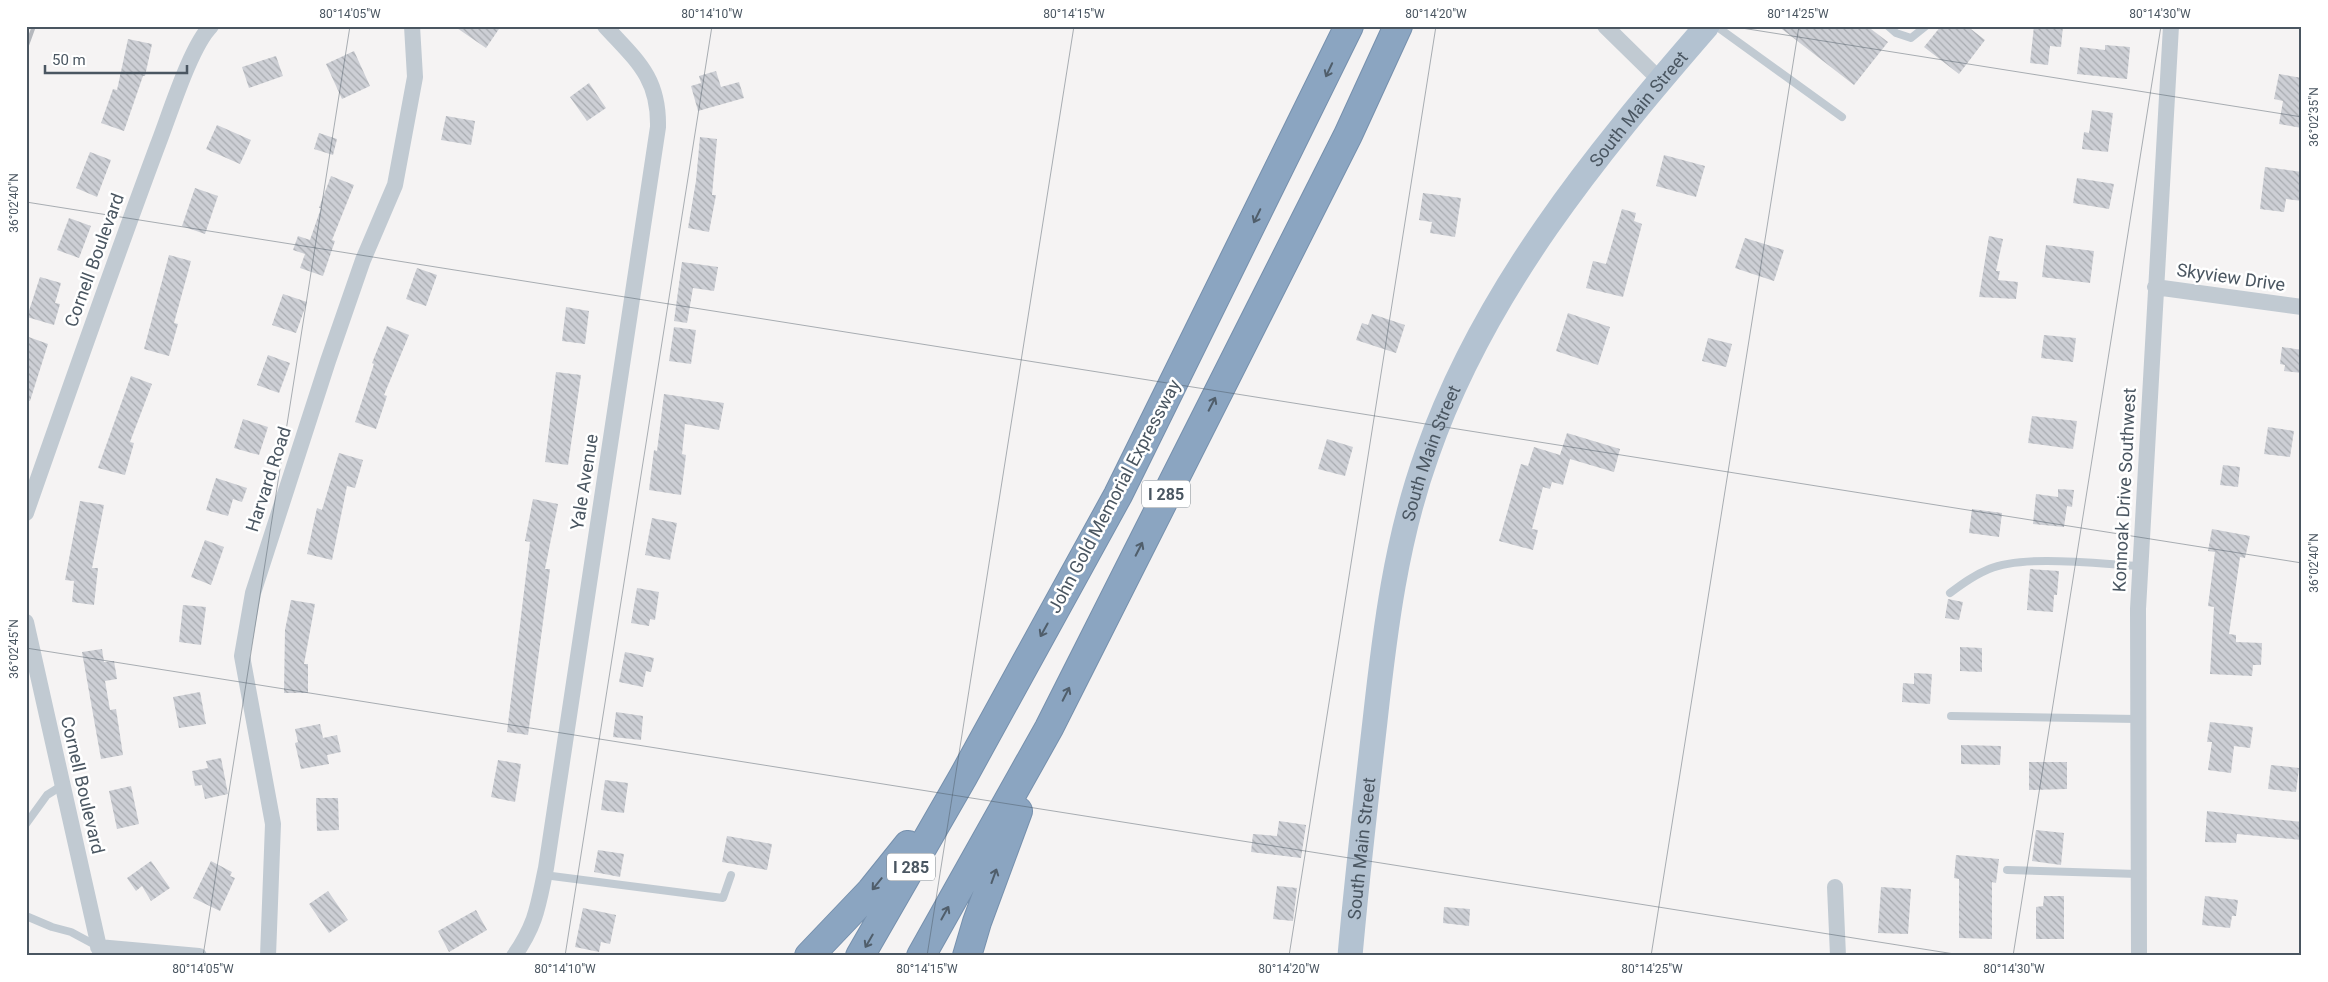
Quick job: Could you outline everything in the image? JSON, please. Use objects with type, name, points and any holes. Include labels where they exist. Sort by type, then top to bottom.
[{"type":"highway","name":"John Gold Memorial Expressway","points":[[860,956],[963,777],[1118,495],[1349,26]]},
{"type":"highway","name":"I 285","points":[[921,956],[1049,728],[1343,144],[1398,26]]},
{"type":"highway","points":[[967,956],[977,922],[1049,728]]},
{"type":"highway","points":[[809,956],[871,891],[963,777]]},
{"type":"main road","name":"South Main Street","points":[[1350,956],[1387,616],[1406,520],[1427,453],[1467,359],[1531,248],[1561,205],[1660,80],[1707,26]]},
{"type":"street","name":"Cornell Boulevard","points":[[26,512],[113,266],[171,111],[194,54],[211,26]]},
{"type":"street","name":"Harvard Road","points":[[268,956],[274,824],[242,656],[253,593],[328,362],[363,260],[395,185],[415,77],[412,26]]},
{"type":"street","name":"Yale Avenue","points":[[514,956],[529,935],[536,919],[544,875],[658,126],[656,92],[648,76],[605,26]]},
{"type":"street","points":[[1604,26],[1660,80]]},
{"type":"street","name":"Konnoak Drive Southwest","points":[[2139,956],[2138,719],[2140,566],[2171,26]]},
{"type":"street","name":"Skyview Drive","points":[[2155,287],[2302,307]]},
{"type":"street","name":"Cornell Boulevard","points":[[26,622],[100,951]]},
{"type":"street","points":[[1835,887],[1838,956]]},
{"type":"street","points":[[100,951],[199,956]]},
{"type":"lane","points":[[1716,26],[1842,117]]},
{"type":"lane","points":[[1888,26],[1896,33],[1911,38],[1926,26]]},
{"type":"lane","points":[[1950,593],[1990,568],[2022,561],[2140,566]]},
{"type":"lane","points":[[1951,716],[2138,719]]},
{"type":"lane","points":[[26,824],[47,795],[62,785]]},
{"type":"lane","points":[[2007,870],[2138,874]]},
{"type":"lane","points":[[544,875],[723,898],[731,875]]},
{"type":"lane","points":[[26,916],[52,927],[71,932],[100,951]]},
{"type":"building","points":[[454,26],[501,26],[486,48]]},
{"type":"building","points":[[1778,26],[1867,26],[1888,42],[1854,85]]},
{"type":"building","points":[[1941,26],[1967,26],[1985,40],[1959,74],[1924,47]]},
{"type":"building","points":[[2034,26],[2063,26],[2061,47],[2050,46],[2048,65],[2030,63]]},
{"type":"building","points":[[128,39],[152,44],[145,76],[143,76],[124,131],[101,123],[113,89],[117,90]]},
{"type":"building","points":[[2105,45],[2130,47],[2127,79],[2077,74],[2080,47],[2105,50]]},
{"type":"building","points":[[354,51],[370,86],[342,99],[326,64]]},
{"type":"building","points":[[276,56],[283,76],[249,88],[242,67]]},
{"type":"building","points":[[716,71],[721,87],[739,82],[744,98],[698,111],[691,86],[701,83],[699,76]]},
{"type":"building","points":[[2279,74],[2302,78],[2302,128],[2279,124],[2283,101],[2274,99]]},
{"type":"building","points":[[589,83],[606,108],[587,121],[570,97]]},
{"type":"building","points":[[2092,110],[2113,113],[2108,152],[2082,149],[2084,132],[2089,133]]},
{"type":"building","points":[[446,116],[475,121],[471,145],[441,140]]},
{"type":"building","points":[[217,125],[251,140],[240,164],[206,149]]},
{"type":"building","points":[[319,133],[337,139],[333,155],[314,149]]},
{"type":"building","points":[[700,137],[717,139],[712,195],[716,195],[709,232],[688,228],[696,181]]},
{"type":"building","points":[[90,152],[111,160],[97,197],[76,188]]},
{"type":"building","points":[[1664,155],[1705,166],[1696,197],[1656,186]]},
{"type":"building","points":[[2265,167],[2302,172],[2302,201],[2286,199],[2284,212],[2260,209]]},
{"type":"building","points":[[331,176],[354,185],[332,240],[335,241],[323,276],[300,268],[305,254],[293,250],[298,236],[310,240]]},
{"type":"building","points":[[2077,178],[2114,184],[2109,209],[2073,203]]},
{"type":"building","points":[[195,188],[218,196],[205,234],[182,226]]},
{"type":"building","points":[[1423,193],[1461,198],[1455,237],[1430,233],[1432,222],[1419,220]]},
{"type":"building","points":[[1622,209],[1636,213],[1634,221],[1642,224],[1623,297],[1586,288],[1593,261],[1606,264]]},
{"type":"building","points":[[69,218],[91,226],[79,258],[57,250]]},
{"type":"building","points":[[1989,236],[2003,239],[1996,271],[2000,271],[1998,280],[2018,282],[2016,299],[1979,297]]},
{"type":"building","points":[[1745,238],[1784,250],[1774,281],[1735,268]]},
{"type":"building","points":[[2046,245],[2094,251],[2090,283],[2042,277]]},
{"type":"building","points":[[169,255],[191,261],[174,323],[178,324],[169,356],[144,349]]},
{"type":"building","points":[[682,262],[718,267],[714,291],[693,288],[687,323],[674,321]]},
{"type":"building","points":[[417,268],[437,275],[426,306],[406,299]]},
{"type":"building","points":[[40,277],[61,283],[55,303],[60,304],[54,325],[27,317]]},
{"type":"building","points":[[283,294],[307,302],[296,333],[272,325]]},
{"type":"building","points":[[566,307],[589,311],[585,344],[562,341]]},
{"type":"building","points":[[1568,313],[1610,327],[1598,365],[1556,351]]},
{"type":"building","points":[[1372,314],[1405,325],[1396,353],[1356,340],[1362,323],[1368,325]]},
{"type":"building","points":[[387,326],[409,335],[384,395],[387,396],[376,429],[355,422],[374,364],[372,363]]},
{"type":"building","points":[[674,327],[696,330],[691,364],[669,361]]},
{"type":"building","points":[[2044,335],[2076,338],[2073,362],[2041,358]]},
{"type":"building","points":[[26,336],[48,344],[30,401],[26,400]]},
{"type":"building","points":[[1708,338],[1732,344],[1726,367],[1702,361]]},
{"type":"building","points":[[2282,347],[2302,350],[2302,373],[2284,371],[2285,365],[2280,364]]},
{"type":"building","points":[[268,355],[290,363],[279,393],[257,385]]},
{"type":"building","points":[[556,372],[581,375],[568,465],[545,462]]},
{"type":"building","points":[[131,376],[152,384],[130,442],[134,443],[125,475],[98,468]]},
{"type":"building","points":[[664,394],[724,403],[719,430],[685,424],[682,454],[686,455],[681,495],[649,490],[654,450],[657,451]]},
{"type":"building","points":[[2032,416],[2077,421],[2073,449],[2028,443]]},
{"type":"building","points":[[243,419],[268,427],[259,455],[234,448]]},
{"type":"building","points":[[2268,427],[2294,431],[2290,457],[2264,454]]},
{"type":"building","points":[[1567,433],[1620,449],[1614,472],[1570,459],[1563,485],[1552,482],[1550,489],[1543,487],[1532,529],[1538,530],[1533,550],[1499,541],[1521,464],[1528,466],[1534,447],[1560,455]]},
{"type":"building","points":[[1327,439],[1353,447],[1345,476],[1318,469]]},
{"type":"building","points":[[339,453],[363,460],[355,488],[347,486],[332,560],[307,554],[317,508],[322,510]]},
{"type":"building","points":[[2223,465],[2240,467],[2238,487],[2220,485]]},
{"type":"building","points":[[216,478],[247,488],[242,502],[233,499],[228,516],[206,510]]},
{"type":"building","points":[[2058,489],[2074,490],[2072,507],[2067,506],[2064,527],[2033,524],[2036,494],[2058,497]]},
{"type":"building","points":[[533,499],[558,504],[545,569],[550,569],[528,735],[507,732],[530,542],[525,541]]},
{"type":"building","points":[[80,501],[104,505],[92,568],[98,568],[94,605],[72,602],[74,581],[65,580]]},
{"type":"building","points":[[1972,509],[2002,513],[1999,537],[1969,533]]},
{"type":"building","points":[[652,518],[677,523],[670,560],[645,555]]},
{"type":"building","points":[[2212,529],[2250,536],[2245,558],[2240,557],[2229,634],[2236,635],[2236,642],[2262,643],[2261,665],[2253,665],[2252,676],[2210,674],[2214,607],[2208,606],[2215,552],[2208,551]]},
{"type":"building","points":[[205,540],[224,547],[211,585],[191,577]]},
{"type":"building","points":[[2030,569],[2059,571],[2053,612],[2027,610]]},
{"type":"building","points":[[637,588],[659,592],[655,620],[650,619],[649,626],[631,623]]},
{"type":"building","points":[[1948,599],[1963,602],[1959,620],[1945,618]]},
{"type":"building","points":[[291,600],[315,604],[304,664],[308,664],[308,693],[284,693],[285,630]]},
{"type":"building","points":[[183,605],[206,607],[201,645],[179,642]]},
{"type":"building","points":[[1960,647],[1982,648],[1982,672],[1960,671]]},
{"type":"building","points":[[102,649],[104,662],[114,661],[117,679],[105,681],[110,710],[116,709],[123,755],[101,759],[82,652]]},
{"type":"building","points":[[625,652],[654,658],[651,672],[646,671],[643,687],[619,682]]},
{"type":"building","points":[[1914,673],[1932,674],[1930,704],[1902,702],[1903,683],[1914,684]]},
{"type":"building","points":[[200,692],[206,724],[179,728],[173,697]]},
{"type":"building","points":[[616,712],[643,716],[641,740],[613,737]]},
{"type":"building","points":[[2210,722],[2253,727],[2250,748],[2234,746],[2231,773],[2208,770],[2212,742],[2207,742]]},
{"type":"building","points":[[320,724],[323,738],[337,735],[341,752],[327,755],[329,764],[301,769],[295,743],[298,742],[295,729]]},
{"type":"building","points":[[1961,745],[2001,746],[2000,765],[1961,764]]},
{"type":"building","points":[[221,758],[228,794],[205,799],[202,785],[195,786],[192,771],[208,768],[206,761]]},
{"type":"building","points":[[498,760],[521,764],[515,802],[491,797]]},
{"type":"building","points":[[2029,762],[2067,762],[2067,789],[2029,790]]},
{"type":"building","points":[[2271,765],[2299,768],[2296,792],[2268,789]]},
{"type":"building","points":[[605,780],[628,783],[624,813],[601,810]]},
{"type":"building","points":[[131,786],[139,824],[117,829],[109,791]]},
{"type":"building","points":[[316,798],[338,798],[339,830],[317,831]]},
{"type":"building","points":[[2207,811],[2302,822],[2302,840],[2237,834],[2236,843],[2205,842]]},
{"type":"building","points":[[1279,821],[1306,825],[1301,858],[1251,852],[1253,834],[1277,836]]},
{"type":"building","points":[[2036,830],[2064,833],[2061,865],[2032,861]]},
{"type":"building","points":[[727,836],[772,844],[767,870],[722,862]]},
{"type":"building","points":[[598,850],[624,854],[620,877],[594,872]]},
{"type":"building","points":[[1956,855],[1999,859],[1996,883],[1992,882],[1992,939],[1959,938],[1959,879],[1954,878]]},
{"type":"building","points":[[151,861],[170,888],[151,901],[142,886],[136,891],[127,878]]},
{"type":"building","points":[[211,861],[232,872],[230,876],[235,878],[220,911],[193,898]]},
{"type":"building","points":[[1277,886],[1297,888],[1293,921],[1273,919]]},
{"type":"building","points":[[1881,887],[1911,889],[1908,934],[1878,933]]},
{"type":"building","points":[[328,891],[348,920],[329,933],[309,904]]},
{"type":"building","points":[[2044,896],[2064,896],[2064,939],[2036,939],[2036,907],[2043,906]]},
{"type":"building","points":[[2205,896],[2238,900],[2236,916],[2232,916],[2230,928],[2202,925]]},
{"type":"building","points":[[1444,907],[1470,909],[1469,926],[1443,923]]},
{"type":"building","points":[[583,908],[616,915],[610,944],[601,942],[599,952],[575,947]]},
{"type":"building","points":[[476,910],[487,930],[449,952],[438,931]]},
{"type":"railway","points":[[26,48],[34,26]]}]
